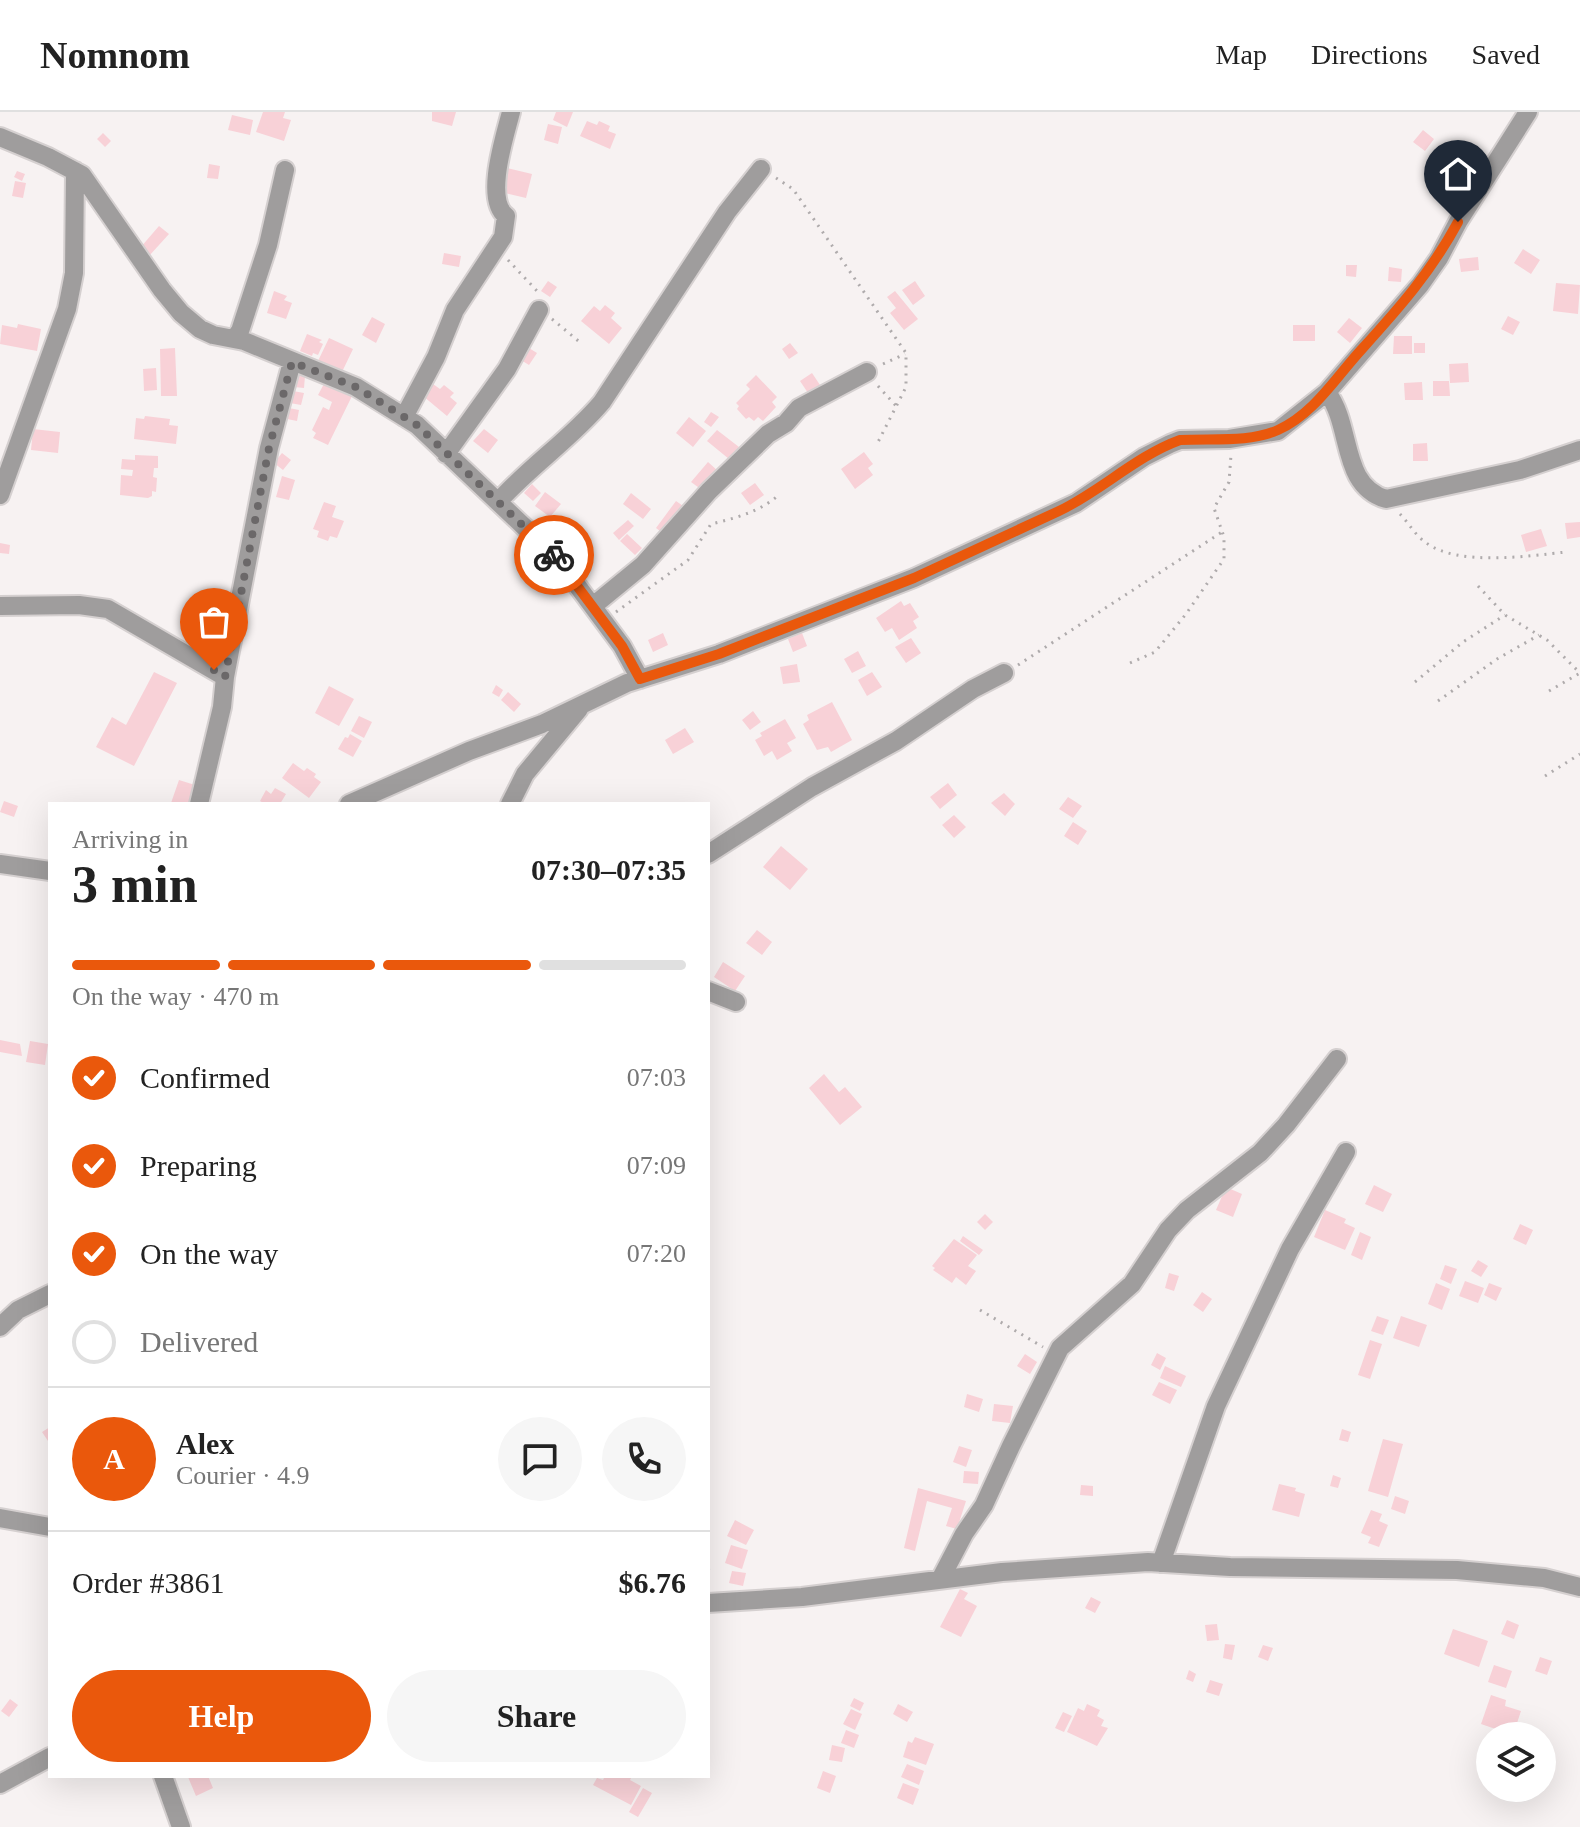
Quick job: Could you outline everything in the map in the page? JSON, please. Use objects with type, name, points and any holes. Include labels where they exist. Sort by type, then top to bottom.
[{"type":"street","points":[[404,417],[436,357],[455,310],[497,248],[506,224],[497,197],[497,172],[511,112]]},
{"type":"street","points":[[353,802],[456,756],[581,707],[611,690],[719,654],[914,578],[1076,503],[1144,457],[1170,444],[1180,440],[1229,439],[1278,431],[1327,392],[1426,276],[1528,112]]},
{"type":"street","points":[[0,137],[82,175],[162,290],[181,313],[208,334],[234,339],[356,387],[404,417],[556,557],[622,646],[640,679]]},
{"type":"street","points":[[498,502],[586,421],[602,402],[727,212],[761,169]]},
{"type":"street","points":[[234,339],[240,331],[268,245],[285,170]]},
{"type":"street","points":[[0,495],[67,309],[74,273],[75,171]]},
{"type":"street","points":[[446,454],[507,369],[539,301]]},
{"type":"street","points":[[199,802],[222,707],[225,677],[269,448],[292,362]]},
{"type":"street","points":[[598,614],[709,491],[768,434],[786,423],[799,408],[867,372]]},
{"type":"street","points":[[1327,392],[1336,404],[1357,479],[1370,494],[1386,499],[1520,470],[1580,450]]},
{"type":"street","points":[[0,606],[79,605],[108,609],[225,677]]},
{"type":"street","points":[[710,853],[812,787],[896,741],[973,689],[1004,673]]},
{"type":"street","points":[[511,802],[525,774],[581,707]]},
{"type":"street","points":[[0,864],[48,871]]},
{"type":"street","points":[[710,992],[736,1002]]},
{"type":"street","points":[[941,1578],[964,1534],[984,1505],[1060,1348],[1132,1284],[1168,1230],[1187,1210],[1260,1153],[1337,1059]]},
{"type":"street","points":[[1161,1563],[1216,1406],[1290,1249],[1346,1152]]},
{"type":"street","points":[[0,1327],[10,1316],[48,1295]]},
{"type":"street","points":[[0,1518],[48,1527]]},
{"type":"street","points":[[710,1603],[802,1597],[1002,1572],[1161,1563],[1457,1570],[1544,1578],[1580,1587]]},
{"type":"street","points":[[0,1784],[48,1758]]},
{"type":"street","points":[[164,1778],[181,1827]]},
{"type":"path","points":[[761,169],[793,189],[906,353],[906,387],[876,446]]},
{"type":"path","points":[[497,248],[539,301],[582,344]]},
{"type":"path","points":[[1130,663],[1155,652],[1224,559],[1222,532],[1214,508],[1229,482],[1232,458],[1229,439]]},
{"type":"path","points":[[598,614],[688,560],[711,524],[766,507],[779,495]]},
{"type":"path","points":[[1386,499],[1425,543],[1455,554],[1495,559],[1566,552]]},
{"type":"path","points":[[1004,673],[1222,532]]},
{"type":"path","points":[[1478,586],[1505,615],[1539,635],[1580,673],[1549,691]]},
{"type":"path","points":[[1415,682],[1463,642],[1505,615]]},
{"type":"path","points":[[1438,701],[1497,659],[1539,635]]},
{"type":"path","points":[[1545,776],[1580,754]]},
{"type":"path","points":[[980,1310],[1057,1356]]},
{"type":"path","points":[[710,1566],[712,1563]]},
{"type":"building","points":[[263,112],[285,112],[283,118],[291,120],[284,141],[256,132]]},
{"type":"building","points":[[432,112],[456,112],[452,126],[432,121]]},
{"type":"building","points":[[556,112],[573,112],[567,127],[553,120]]},
{"type":"building","points":[[232,115],[253,120],[250,135],[228,130]]},
{"type":"building","points":[[587,121],[597,125],[599,121],[610,126],[608,131],[616,134],[610,149],[580,136]]},
{"type":"building","points":[[548,124],[562,127],[558,144],[544,140]]},
{"type":"building","points":[[1423,130],[1434,139],[1425,151],[1413,142]]},
{"type":"building","points":[[103,133],[111,141],[105,147],[97,139]]},
{"type":"building","points":[[209,164],[220,166],[218,179],[207,178]]},
{"type":"building","points":[[507,168],[532,174],[526,198],[501,192]]},
{"type":"building","points":[[1457,168],[1477,181],[1464,200],[1444,188]]},
{"type":"building","points":[[17,171],[25,174],[22,181],[14,177]]},
{"type":"building","points":[[15,181],[26,183],[23,198],[12,196]]},
{"type":"building","points":[[159,226],[169,234],[149,256],[140,248]]},
{"type":"building","points":[[1523,249],[1540,260],[1531,274],[1514,263]]},
{"type":"building","points":[[444,253],[461,256],[459,267],[442,264]]},
{"type":"building","points":[[1478,257],[1479,270],[1461,272],[1459,259]]},
{"type":"building","points":[[1346,265],[1357,265],[1356,277],[1346,276]]},
{"type":"building","points":[[1389,267],[1402,269],[1401,282],[1388,281]]},
{"type":"building","points":[[548,281],[557,287],[550,297],[541,291]]},
{"type":"building","points":[[915,281],[925,296],[913,305],[902,290]]},
{"type":"building","points":[[1556,283],[1580,285],[1578,314],[1553,311]]},
{"type":"building","points":[[274,291],[287,296],[284,300],[292,303],[286,319],[267,313]]},
{"type":"building","points":[[895,291],[918,319],[904,330],[890,313],[896,308],[887,297]]},
{"type":"building","points":[[605,305],[615,313],[611,318],[622,328],[609,344],[581,321],[594,306],[600,311]]},
{"type":"building","points":[[1508,316],[1520,322],[1513,335],[1501,329]]},
{"type":"building","points":[[372,317],[385,324],[376,343],[362,335]]},
{"type":"building","points":[[1349,318],[1362,328],[1350,343],[1337,332]]},
{"type":"building","points":[[18,324],[41,329],[37,351],[0,344],[2,325],[17,328]]},
{"type":"building","points":[[1293,325],[1315,325],[1315,341],[1293,341]]},
{"type":"building","points":[[307,334],[322,340],[318,355],[300,351]]},
{"type":"building","points":[[1394,336],[1412,336],[1412,354],[1393,354]]},
{"type":"building","points":[[329,338],[353,349],[342,372],[318,361]]},
{"type":"building","points":[[790,343],[798,353],[789,359],[782,349]]},
{"type":"building","points":[[1414,343],[1425,343],[1425,353],[1414,353]]},
{"type":"building","points":[[524,345],[537,353],[529,365],[516,357]]},
{"type":"building","points":[[175,348],[177,396],[161,396],[160,349]]},
{"type":"building","points":[[1468,363],[1469,382],[1450,383],[1449,364]]},
{"type":"building","points":[[156,368],[157,390],[144,391],[143,369]]},
{"type":"building","points":[[812,373],[820,385],[808,393],[800,381]]},
{"type":"building","points":[[296,375],[305,376],[304,388],[294,387]]},
{"type":"building","points":[[756,375],[777,397],[772,402],[776,407],[763,421],[758,417],[754,421],[749,417],[746,419],[736,403],[750,389],[746,385]]},
{"type":"building","points":[[1433,381],[1449,381],[1450,396],[1433,396]]},
{"type":"building","points":[[325,382],[352,396],[328,445],[313,438],[316,433],[312,430],[323,407],[329,410],[332,402],[318,395]]},
{"type":"building","points":[[1422,382],[1423,400],[1405,400],[1404,383]]},
{"type":"building","points":[[433,384],[440,389],[444,385],[454,393],[450,397],[457,403],[447,416],[423,396]]},
{"type":"building","points":[[293,391],[304,393],[301,405],[290,403]]},
{"type":"building","points":[[289,408],[299,410],[297,421],[287,419]]},
{"type":"building","points":[[711,412],[719,417],[711,427],[704,422]]},
{"type":"building","points":[[145,416],[170,419],[169,425],[178,426],[176,444],[134,439],[136,418],[144,419]]},
{"type":"building","points":[[689,417],[706,431],[693,447],[676,433]]},
{"type":"building","points":[[33,429],[60,432],[58,453],[31,450]]},
{"type":"building","points":[[484,429],[498,440],[488,453],[473,441]]},
{"type":"building","points":[[717,430],[739,447],[729,459],[707,441]]},
{"type":"building","points":[[1427,443],[1428,461],[1413,461],[1413,444]]},
{"type":"building","points":[[864,452],[873,464],[868,468],[873,475],[855,489],[841,469]]},
{"type":"building","points":[[282,453],[291,460],[283,470],[274,463]]},
{"type":"building","points":[[135,455],[158,456],[158,468],[154,468],[153,477],[157,478],[156,492],[152,491],[152,496],[148,498],[120,495],[121,475],[132,476],[133,470],[121,469],[122,459],[135,460]]},
{"type":"building","points":[[708,462],[718,471],[702,490],[691,482]]},
{"type":"building","points":[[282,476],[295,480],[289,500],[276,497]]},
{"type":"building","points":[[755,483],[764,495],[750,505],[741,493]]},
{"type":"building","points":[[532,484],[541,493],[533,501],[524,493]]},
{"type":"building","points":[[545,492],[561,504],[550,517],[535,506]]},
{"type":"building","points":[[631,493],[651,509],[643,519],[623,504]]},
{"type":"building","points":[[676,501],[686,508],[665,535],[656,528]]},
{"type":"building","points":[[324,502],[336,506],[332,517],[344,521],[337,538],[330,536],[328,541],[317,537],[319,531],[313,529]]},
{"type":"building","points":[[628,520],[634,526],[619,540],[613,533]]},
{"type":"building","points":[[1580,522],[1580,537],[1567,539],[1565,523]]},
{"type":"building","points":[[1541,529],[1547,546],[1526,552],[1521,535]]},
{"type":"building","points":[[627,534],[642,548],[635,555],[620,541]]},
{"type":"building","points":[[0,543],[10,545],[9,554],[0,553]]},
{"type":"building","points":[[901,601],[904,606],[910,603],[919,617],[913,621],[917,628],[899,640],[892,628],[885,632],[876,618]]},
{"type":"building","points":[[663,633],[668,645],[653,652],[648,640]]},
{"type":"building","points":[[802,633],[807,646],[793,652],[788,639]]},
{"type":"building","points":[[911,638],[921,653],[906,663],[895,647]]},
{"type":"building","points":[[858,651],[866,666],[852,673],[844,659]]},
{"type":"building","points":[[797,664],[800,682],[783,684],[780,667]]},
{"type":"building","points":[[154,672],[177,683],[134,766],[96,747],[112,717],[126,725]]},
{"type":"building","points":[[872,672],[882,687],[867,696],[858,680]]},
{"type":"building","points":[[496,685],[503,690],[499,697],[492,693]]},
{"type":"building","points":[[329,686],[354,699],[339,726],[315,713]]},
{"type":"building","points":[[508,692],[521,704],[514,712],[501,700]]},
{"type":"building","points":[[832,702],[852,740],[831,752],[828,747],[817,750],[803,724],[809,720],[807,715]]},
{"type":"building","points":[[753,711],[761,722],[750,730],[742,720]]},
{"type":"building","points":[[359,716],[372,722],[364,738],[351,731]]},
{"type":"building","points":[[785,719],[796,738],[787,743],[792,751],[777,760],[772,751],[764,756],[755,740],[762,736],[760,733]]},
{"type":"building","points":[[685,728],[694,742],[673,754],[665,740]]},
{"type":"building","points":[[350,734],[362,741],[353,757],[338,749]]},
{"type":"building","points":[[293,763],[304,771],[307,768],[316,774],[314,777],[321,782],[309,798],[282,778]]},
{"type":"building","points":[[179,780],[195,785],[189,802],[171,802]]},
{"type":"building","points":[[948,783],[957,795],[940,809],[930,797]]},
{"type":"building","points":[[275,788],[286,794],[281,802],[260,801],[266,790],[271,794]]},
{"type":"building","points":[[1004,793],[1015,804],[1005,816],[991,803]]},
{"type":"building","points":[[1068,797],[1082,806],[1073,818],[1059,809]]},
{"type":"building","points":[[4,801],[18,806],[14,817],[0,812]]},
{"type":"building","points":[[954,815],[966,827],[954,838],[942,825]]},
{"type":"building","points":[[1073,822],[1087,831],[1078,845],[1064,836]]},
{"type":"building","points":[[781,846],[808,869],[790,890],[763,867]]},
{"type":"building","points":[[757,930],[772,942],[762,955],[746,943]]},
{"type":"building","points":[[723,962],[745,976],[735,991],[714,977]]},
{"type":"building","points":[[0,1040],[20,1044],[22,1056],[0,1052]]},
{"type":"building","points":[[30,1041],[48,1044],[45,1065],[26,1062]]},
{"type":"building","points":[[824,1074],[839,1092],[845,1087],[862,1107],[840,1125],[809,1088]]},
{"type":"building","points":[[1374,1185],[1392,1194],[1383,1212],[1365,1204]]},
{"type":"building","points":[[1226,1187],[1242,1194],[1233,1217],[1216,1210]]},
{"type":"building","points":[[1325,1210],[1346,1219],[1344,1223],[1355,1228],[1345,1250],[1314,1237]]},
{"type":"building","points":[[985,1214],[993,1222],[985,1230],[977,1222]]},
{"type":"building","points":[[1520,1224],[1533,1230],[1526,1245],[1513,1239]]},
{"type":"building","points":[[1360,1232],[1371,1237],[1362,1260],[1351,1255]]},
{"type":"building","points":[[963,1236],[983,1250],[979,1255],[960,1241]]},
{"type":"building","points":[[954,1239],[977,1255],[968,1266],[976,1271],[966,1285],[956,1277],[952,1283],[933,1270],[935,1268],[932,1266]]},
{"type":"building","points":[[1478,1260],[1488,1266],[1481,1277],[1471,1271]]},
{"type":"building","points":[[1445,1265],[1457,1269],[1451,1284],[1440,1279]]},
{"type":"building","points":[[1169,1273],[1179,1276],[1174,1291],[1165,1288]]},
{"type":"building","points":[[1465,1281],[1484,1288],[1478,1303],[1459,1296]]},
{"type":"building","points":[[1436,1283],[1450,1289],[1442,1310],[1428,1304]]},
{"type":"building","points":[[1489,1283],[1502,1288],[1496,1301],[1484,1295]]},
{"type":"building","points":[[1202,1292],[1212,1299],[1203,1312],[1193,1305]]},
{"type":"building","points":[[1377,1316],[1389,1320],[1383,1335],[1371,1331]]},
{"type":"building","points":[[1401,1316],[1427,1325],[1419,1347],[1393,1338]]},
{"type":"building","points":[[1370,1340],[1382,1344],[1370,1379],[1358,1375]]},
{"type":"building","points":[[1157,1353],[1166,1358],[1160,1370],[1151,1365]]},
{"type":"building","points":[[1025,1354],[1037,1362],[1030,1374],[1017,1366]]},
{"type":"building","points":[[1165,1366],[1186,1376],[1181,1387],[1160,1378]]},
{"type":"building","points":[[1159,1382],[1177,1390],[1170,1404],[1152,1395]]},
{"type":"building","points":[[967,1394],[983,1399],[979,1412],[964,1407]]},
{"type":"building","points":[[994,1404],[1013,1406],[1010,1423],[992,1421]]},
{"type":"building","points":[[1342,1429],[1351,1432],[1348,1442],[1339,1440]]},
{"type":"building","points":[[1383,1439],[1403,1444],[1388,1497],[1368,1491]]},
{"type":"building","points":[[959,1446],[972,1450],[966,1467],[953,1462]]},
{"type":"building","points":[[964,1471],[979,1472],[978,1484],[963,1483]]},
{"type":"building","points":[[1333,1475],[1341,1478],[1338,1488],[1330,1486]]},
{"type":"building","points":[[1279,1484],[1305,1494],[1299,1517],[1272,1510]]},
{"type":"building","points":[[1081,1485],[1093,1486],[1093,1496],[1080,1495]]},
{"type":"building","points":[[918,1488],[966,1501],[957,1529],[946,1526],[952,1508],[927,1501],[915,1551],[904,1548]]},
{"type":"building","points":[[1395,1496],[1409,1501],[1405,1514],[1391,1509]]},
{"type":"building","points":[[1371,1510],[1382,1514],[1379,1521],[1388,1525],[1379,1547],[1368,1543],[1371,1537],[1361,1533]]},
{"type":"building","points":[[735,1520],[754,1530],[746,1545],[727,1536]]},
{"type":"building","points":[[731,1545],[748,1550],[742,1569],[725,1563]]},
{"type":"building","points":[[732,1571],[746,1573],[743,1586],[729,1583]]},
{"type":"building","points":[[960,1589],[968,1593],[964,1599],[977,1606],[961,1637],[940,1627]]},
{"type":"building","points":[[1091,1597],[1101,1602],[1095,1613],[1085,1608]]},
{"type":"building","points":[[1507,1620],[1519,1625],[1514,1639],[1501,1634]]},
{"type":"building","points":[[1217,1624],[1219,1640],[1207,1641],[1205,1625]]},
{"type":"building","points":[[1453,1629],[1488,1641],[1479,1667],[1444,1654]]},
{"type":"building","points":[[1225,1644],[1235,1645],[1232,1660],[1223,1658]]},
{"type":"building","points":[[1263,1645],[1273,1648],[1268,1661],[1258,1657]]},
{"type":"building","points":[[1540,1657],[1552,1661],[1547,1675],[1535,1671]]},
{"type":"building","points":[[1494,1665],[1512,1671],[1506,1688],[1488,1682]]},
{"type":"building","points":[[1189,1670],[1196,1674],[1193,1682],[1186,1679]]},
{"type":"building","points":[[1210,1680],[1223,1684],[1219,1696],[1206,1692]]},
{"type":"building","points":[[1491,1695],[1506,1700],[1505,1706],[1521,1711],[1517,1722],[1482,1722]]},
{"type":"building","points":[[854,1698],[864,1703],[860,1711],[850,1706]]},
{"type":"building","points":[[10,1699],[18,1705],[9,1717],[1,1711]]},
{"type":"building","points":[[898,1704],[913,1712],[907,1722],[893,1714]]},
{"type":"building","points":[[1087,1704],[1100,1710],[1097,1716],[1104,1720],[1101,1726],[1108,1728],[1097,1746],[1067,1732],[1078,1708],[1084,1711]]},
{"type":"building","points":[[851,1709],[862,1714],[855,1730],[843,1724]]},
{"type":"building","points":[[1063,1712],[1072,1716],[1064,1732],[1055,1728]]},
{"type":"building","points":[[846,1730],[859,1735],[854,1748],[841,1743]]},
{"type":"building","points":[[915,1737],[934,1744],[926,1765],[903,1757],[908,1741],[912,1743]]},
{"type":"building","points":[[832,1745],[845,1748],[842,1762],[829,1760]]},
{"type":"building","points":[[907,1764],[924,1771],[919,1785],[901,1777]]},
{"type":"building","points":[[823,1771],[836,1776],[830,1793],[817,1788]]},
{"type":"building","points":[[188,1778],[209,1778],[213,1788],[196,1796]]},
{"type":"building","points":[[597,1778],[631,1778],[641,1786],[631,1805],[593,1785]]},
{"type":"building","points":[[903,1783],[919,1789],[913,1805],[897,1798]]},
{"type":"building","points":[[643,1788],[652,1793],[638,1817],[629,1812]]},
{"type":"way so far","points":[[214,670],[225,677],[269,448],[292,362],[309,366],[356,387],[417,425],[554,555]]},
{"type":"route","points":[[554,555],[622,646],[640,679],[719,654],[914,578],[1059,511],[1144,457],[1180,440],[1229,439],[1278,431],[1327,392],[1420,285],[1458,222]]}]
